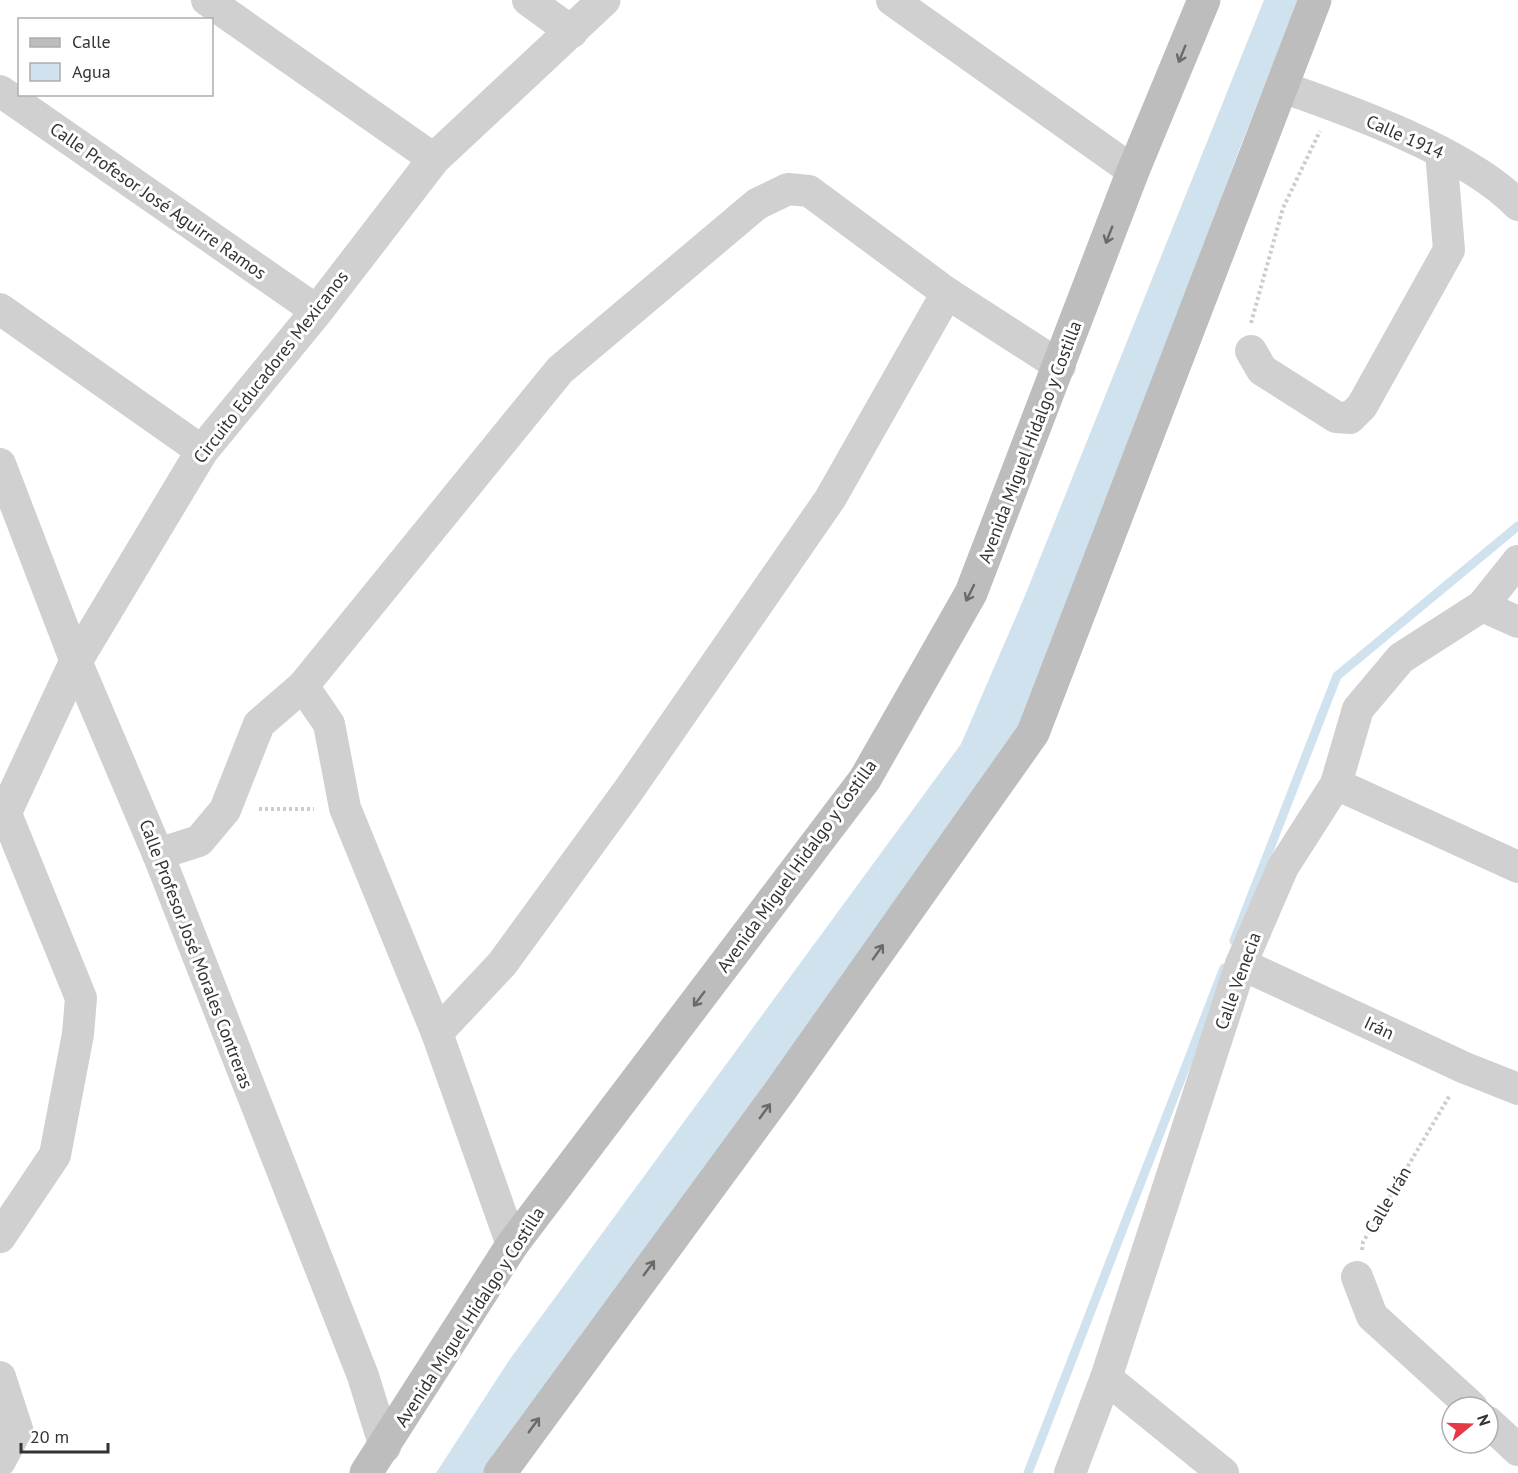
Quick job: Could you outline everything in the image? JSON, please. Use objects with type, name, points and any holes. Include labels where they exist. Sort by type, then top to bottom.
[{"type":"main road","name":"Avenida Miguel Hidalgo y Costilla","points":[[366,1473],[512,1245],[866,779],[971,593],[1133,171],[1204,0]]},
{"type":"main road","points":[[500,1473],[780,1090],[1033,733],[1315,0]]},
{"type":"street","points":[[207,0],[434,159]]},
{"type":"street","points":[[528,0],[572,32]]},
{"type":"street","name":"Circuito Educadores Mexicanos","points":[[2,812],[76,661],[202,450],[317,311],[434,159],[604,0]]},
{"type":"street","points":[[892,0],[1133,171]]},
{"type":"street","name":"Calle 1914","points":[[1282,87],[1332,105],[1441,152],[1504,190],[1518,205]]},
{"type":"street","name":"Calle Profesor José Aguirre Ramos","points":[[0,91],[317,311]]},
{"type":"street","points":[[1251,351],[1262,370],[1336,417],[1350,418],[1362,406],[1449,250],[1441,152]]},
{"type":"street","points":[[158,854],[199,841],[225,810],[259,724],[303,686],[560,370],[757,204],[788,189],[809,191],[947,293],[1060,366]]},
{"type":"street","points":[[437,1033],[502,964],[634,782],[830,499],[947,293]]},
{"type":"street","points":[[0,309],[202,450]]},
{"type":"street","name":"Calle Profesor José Morales Contreras","points":[[0,464],[76,661],[158,854],[363,1376],[385,1446]]},
{"type":"street","name":"Calle Venecia","points":[[1070,1473],[1107,1378],[1241,964],[1283,867],[1336,784],[1358,709],[1401,658],[1482,606],[1518,561]]},
{"type":"street","points":[[1482,606],[1518,622]]},
{"type":"street","points":[[303,686],[329,724],[345,808],[437,1033],[512,1245]]},
{"type":"street","points":[[1336,784],[1518,867]]},
{"type":"street","points":[[0,1237],[55,1155],[78,1034],[81,998],[2,812]]},
{"type":"street","name":"Irán","points":[[1241,964],[1465,1068],[1518,1089]]},
{"type":"street","points":[[1357,1277],[1372,1316],[1459,1395]]},
{"type":"street","points":[[0,1377],[17,1429],[0,1461]]},
{"type":"street","points":[[1107,1378],[1222,1473]]},
{"type":"street","points":[[1500,1433],[1518,1450]]},
{"type":"path","points":[[1251,351],[1250,326],[1282,208],[1332,105]]},
{"type":"path","points":[[225,810],[345,808]]},
{"type":"path","name":"Calle Irán","points":[[1357,1277],[1364,1242],[1465,1068]]},
{"type":"water","points":[[1264,0],[1298,0],[1239,150],[1027,723],[487,1473],[436,1473],[510,1359],[961,744],[1024,598]]},
{"type":"waterway","points":[[1234,941],[1337,676],[1518,526]]},
{"type":"waterway","points":[[1028,1473],[1224,968]]}]
